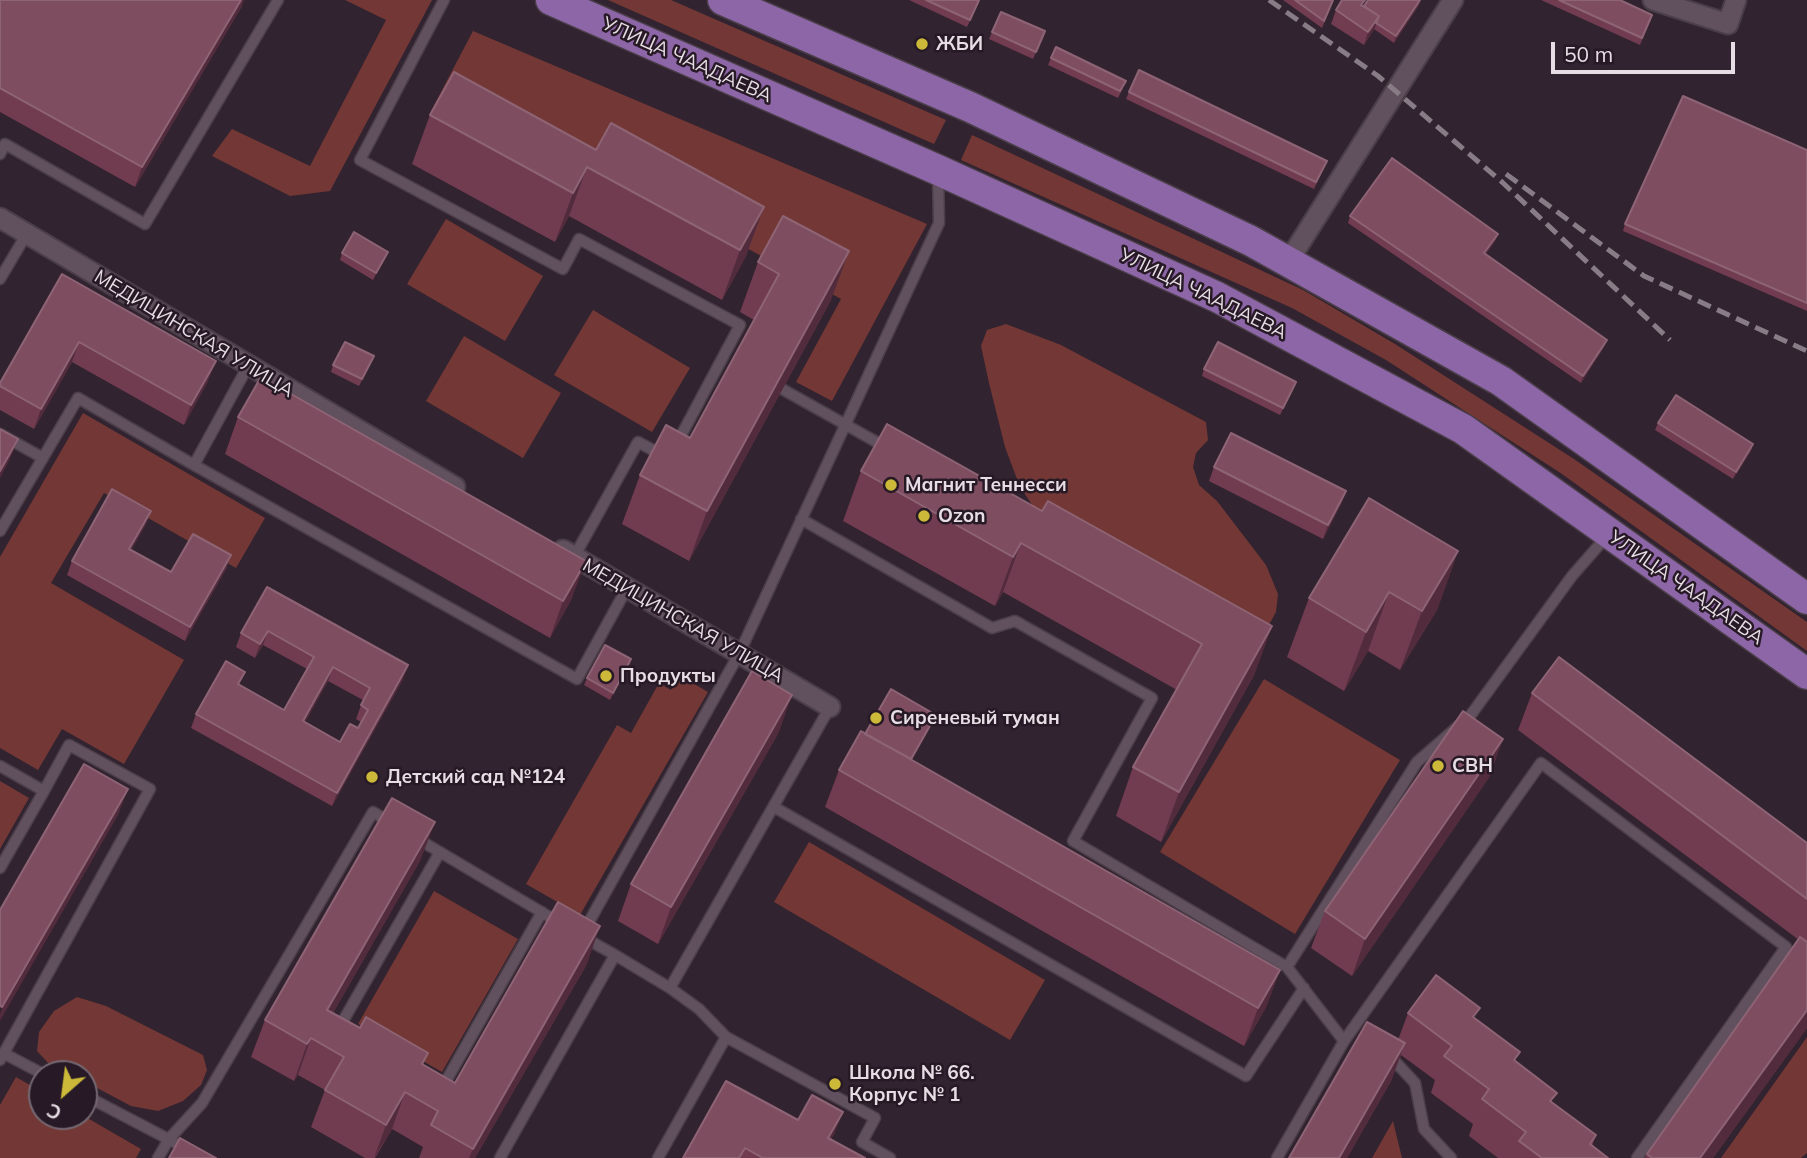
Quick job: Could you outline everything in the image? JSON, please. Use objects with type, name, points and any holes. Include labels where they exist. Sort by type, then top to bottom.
[{"type":"main road","name":"УЛИЦА ЧААДАЕВА","points":[[551,0],[938,170],[1217,297],[1463,429],[1807,674]]},
{"type":"main road","points":[[723,0],[970,107],[1288,262],[1501,380],[1807,599]]},
{"type":"street","points":[[1288,262],[1453,0]]},
{"type":"street","points":[[1653,0],[1728,24],[1737,0]]},
{"type":"street","name":"МЕДИЦИНСКАЯ УЛИЦА","points":[[0,218],[469,496]]},
{"type":"street","name":"МЕДИЦИНСКАЯ УЛИЦА","points":[[551,543],[830,708]]},
{"type":"lane","points":[[444,0],[360,160],[563,268],[579,239],[740,325],[727,358],[668,458],[638,442],[574,557]]},
{"type":"lane","points":[[2,146],[145,224],[276,1]]},
{"type":"lane","points":[[581,936],[739,654],[939,223],[938,170]]},
{"type":"lane","points":[[0,279],[26,235]]},
{"type":"lane","points":[[194,465],[248,366]]},
{"type":"lane","points":[[782,389],[894,452]]},
{"type":"lane","points":[[0,531],[78,398],[577,679],[626,588]]},
{"type":"lane","points":[[0,434],[43,458]]},
{"type":"lane","points":[[801,519],[992,628],[1015,621],[1152,698],[1073,841],[1287,967],[1344,1041]]},
{"type":"lane","points":[[1287,967],[1417,762],[1469,716],[1572,576],[1610,533]]},
{"type":"lane","name":"МЕДИЦИНСКАЯ УЛИЦА","points":[[670,988],[830,708]]},
{"type":"lane","points":[[0,868],[69,745],[150,789],[2,1056],[28,1067]]},
{"type":"lane","points":[[1277,1158],[1344,1041],[1541,763],[1797,954]]},
{"type":"lane","points":[[0,766],[44,791]]},
{"type":"lane","points":[[774,807],[1246,1076],[1304,988]]},
{"type":"lane","points":[[158,1158],[169,1139],[202,1103],[373,812],[670,988],[699,1009],[726,1037],[875,1118],[862,1142],[890,1158]]},
{"type":"lane","points":[[350,1036],[338,1030],[440,852]]},
{"type":"lane","points":[[430,1082],[442,1088],[542,912]]},
{"type":"lane","points":[[1637,1158],[1786,947]]},
{"type":"lane","points":[[500,1158],[615,955]]},
{"type":"lane","points":[[1358,1022],[1368,1032]]},
{"type":"lane","points":[[658,1158],[726,1037]]},
{"type":"lane","points":[[1377,1042],[1415,1083],[1424,1129],[1451,1158]]},
{"type":"lane","points":[[98,1102],[180,1145]]},
{"type":"shaded area","points":[[345,0],[432,0],[330,191],[290,196],[212,156],[232,129],[310,166],[386,20]]},
{"type":"shaded area","points":[[608,0],[671,0],[946,120],[934,144]]},
{"type":"shaded area","points":[[473,31],[927,224],[832,401],[796,382],[841,299],[589,163],[575,187],[431,111]]},
{"type":"shaded area","points":[[972,135],[1303,290],[1395,344],[1574,459],[1807,622],[1807,651],[1562,474],[1386,360],[1292,308],[961,160]]},
{"type":"shaded area","points":[[446,219],[543,276],[505,341],[407,284]]},
{"type":"shaded area","points":[[593,310],[690,368],[652,432],[554,375]]},
{"type":"shaded area","points":[[1006,324],[1061,345],[1206,422],[1208,440],[1196,453],[1193,467],[1199,485],[1217,501],[1266,565],[1278,594],[1276,612],[1266,630],[1048,528],[1020,487],[1005,447],[981,346],[987,330]]},
{"type":"shaded area","points":[[464,336],[561,393],[523,458],[426,401]]},
{"type":"shaded area","points":[[83,413],[265,518],[236,568],[104,493],[51,583],[184,660],[124,764],[62,729],[38,770],[0,748],[0,557]]},
{"type":"shaded area","points":[[679,675],[708,692],[580,915],[526,884],[617,725],[631,733],[659,683],[671,690]]},
{"type":"shaded area","points":[[1264,679],[1400,760],[1295,934],[1160,852]]},
{"type":"shaded area","points":[[0,781],[29,798],[0,849]]},
{"type":"shaded area","points":[[809,842],[1045,980],[1010,1040],[774,902]]},
{"type":"shaded area","points":[[434,891],[518,939],[442,1072],[358,1024]]},
{"type":"shaded area","points":[[77,997],[106,1006],[203,1055],[207,1070],[201,1085],[183,1101],[158,1111],[131,1106],[98,1088],[98,1060],[45,1060],[37,1051],[39,1032],[54,1011]]},
{"type":"shaded area","points":[[1807,1037],[1807,1153],[1801,1158],[1721,1158]]},
{"type":"shaded area","points":[[16,1077],[28,1084],[28,1130],[98,1130],[98,1124],[141,1149],[136,1158],[0,1158],[0,1105]]},
{"type":"shaded area","points":[[1393,1121],[1402,1158],[1372,1158]]},
{"type":"building","points":[[0,0],[241,0],[142,167],[0,88]]},
{"type":"building","points":[[926,0],[979,0],[970,20]]},
{"type":"building","points":[[1295,0],[1333,0],[1324,21]]},
{"type":"building","points":[[1342,0],[1365,0],[1361,5],[1379,16],[1368,32],[1336,10]]},
{"type":"building","points":[[1368,0],[1420,0],[1396,36],[1376,23],[1379,16],[1364,6]]},
{"type":"building","points":[[1559,0],[1620,0],[1652,15],[1642,38]]},
{"type":"building","points":[[1001,12],[1045,31],[1036,52],[992,32]]},
{"type":"building","points":[[1056,47],[1126,81],[1120,91],[1051,58]]},
{"type":"building","points":[[1139,70],[1327,161],[1316,182],[1129,92]]},
{"type":"building","points":[[454,72],[596,150],[611,123],[764,207],[740,250],[587,167],[573,193],[430,115]]},
{"type":"building","points":[[1683,96],[1807,150],[1807,303],[1625,224]]},
{"type":"building","points":[[1392,158],[1498,234],[1484,253],[1607,340],[1583,376],[1350,216]]},
{"type":"building","points":[[783,216],[849,251],[707,511],[640,475],[666,425],[690,438],[779,274],[758,262]]},
{"type":"building","points":[[354,232],[388,252],[376,273],[342,253]]},
{"type":"building","points":[[62,274],[216,361],[191,405],[79,342],[41,409],[0,386]]},
{"type":"building","points":[[345,342],[374,356],[362,379],[333,365]]},
{"type":"building","points":[[1218,342],[1296,382],[1283,408],[1204,369]]},
{"type":"building","points":[[261,377],[586,561],[563,601],[238,417]]},
{"type":"building","points":[[1676,395],[1753,444],[1736,472],[1658,423]]},
{"type":"building","points":[[887,424],[1042,511],[1048,501],[1272,626],[1179,792],[1133,767],[1202,644],[1021,543],[1013,557],[861,471]]},
{"type":"building","points":[[0,429],[18,439],[0,471]]},
{"type":"building","points":[[1231,433],[1346,491],[1328,525],[1214,467]]},
{"type":"building","points":[[112,489],[151,511],[129,549],[171,572],[193,534],[231,555],[190,627],[72,561]]},
{"type":"building","points":[[1369,498],[1458,551],[1422,611],[1389,592],[1366,632],[1309,598]]},
{"type":"building","points":[[267,587],[408,665],[337,793],[196,714],[226,661],[245,672],[238,684],[284,710],[314,657],[268,631],[260,644],[241,633]],"holes":[[[333,667],[370,688],[361,705],[368,710],[358,728],[350,724],[340,742],[303,721]]]},
{"type":"building","name":"Продукты","points":[[605,645],[631,659],[613,693],[587,678]]},
{"type":"building","points":[[1559,657],[1807,843],[1807,899],[1532,693]]},
{"type":"building","points":[[752,671],[792,695],[671,907],[631,884]]},
{"type":"building","points":[[891,689],[936,715],[911,759],[865,734]]},
{"type":"building","points":[[1463,711],[1503,739],[1365,939],[1325,911]]},
{"type":"building","points":[[861,731],[1280,970],[1258,1008],[839,770]]},
{"type":"building","points":[[84,764],[128,789],[2,1007],[0,910]]},
{"type":"building","points":[[392,798],[435,822],[327,1010],[360,1028],[366,1017],[428,1053],[422,1064],[455,1083],[558,902],[600,926],[473,1149],[431,1125],[438,1111],[405,1092],[386,1125],[325,1090],[344,1057],[311,1038],[307,1044],[265,1020]]},
{"type":"building","points":[[1800,937],[1807,942],[1807,1010],[1700,1158],[1652,1158],[1647,1154]]},
{"type":"building","points":[[1436,975],[1480,1008],[1473,1017],[1520,1052],[1514,1060],[1557,1093],[1550,1101],[1596,1135],[1590,1144],[1608,1158],[1542,1158],[1519,1141],[1526,1132],[1482,1099],[1489,1089],[1444,1056],[1452,1046],[1408,1013]]},
{"type":"building","points":[[1367,1022],[1405,1043],[1339,1158],[1289,1158]]},
{"type":"building","points":[[726,1081],[798,1120],[812,1095],[843,1112],[828,1138],[865,1158],[763,1158],[745,1148],[739,1158],[683,1158]]},
{"type":"building","points":[[180,1138],[216,1158],[169,1158]]},
{"type":"railway","points":[[1269,0],[1378,76],[1502,182],[1670,340]]},
{"type":"railway","points":[[1506,174],[1644,276],[1807,351]]},
{"type":"place","name":"ЖБИ","points":[[922,44]]},
{"type":"place","name":"Магнит Теннесси","points":[[891,485]]},
{"type":"place","name":"Ozon","points":[[924,516]]},
{"type":"place","name":"Продукты","points":[[606,676]]},
{"type":"place","name":"Сиреневый туман","points":[[876,718]]},
{"type":"place","name":"СВН","points":[[1438,766]]},
{"type":"place","name":"Детский сад №124","points":[[372,777]]},
{"type":"place","name":"Школа № 66. Корпус № 1","points":[[835,1084]]}]
